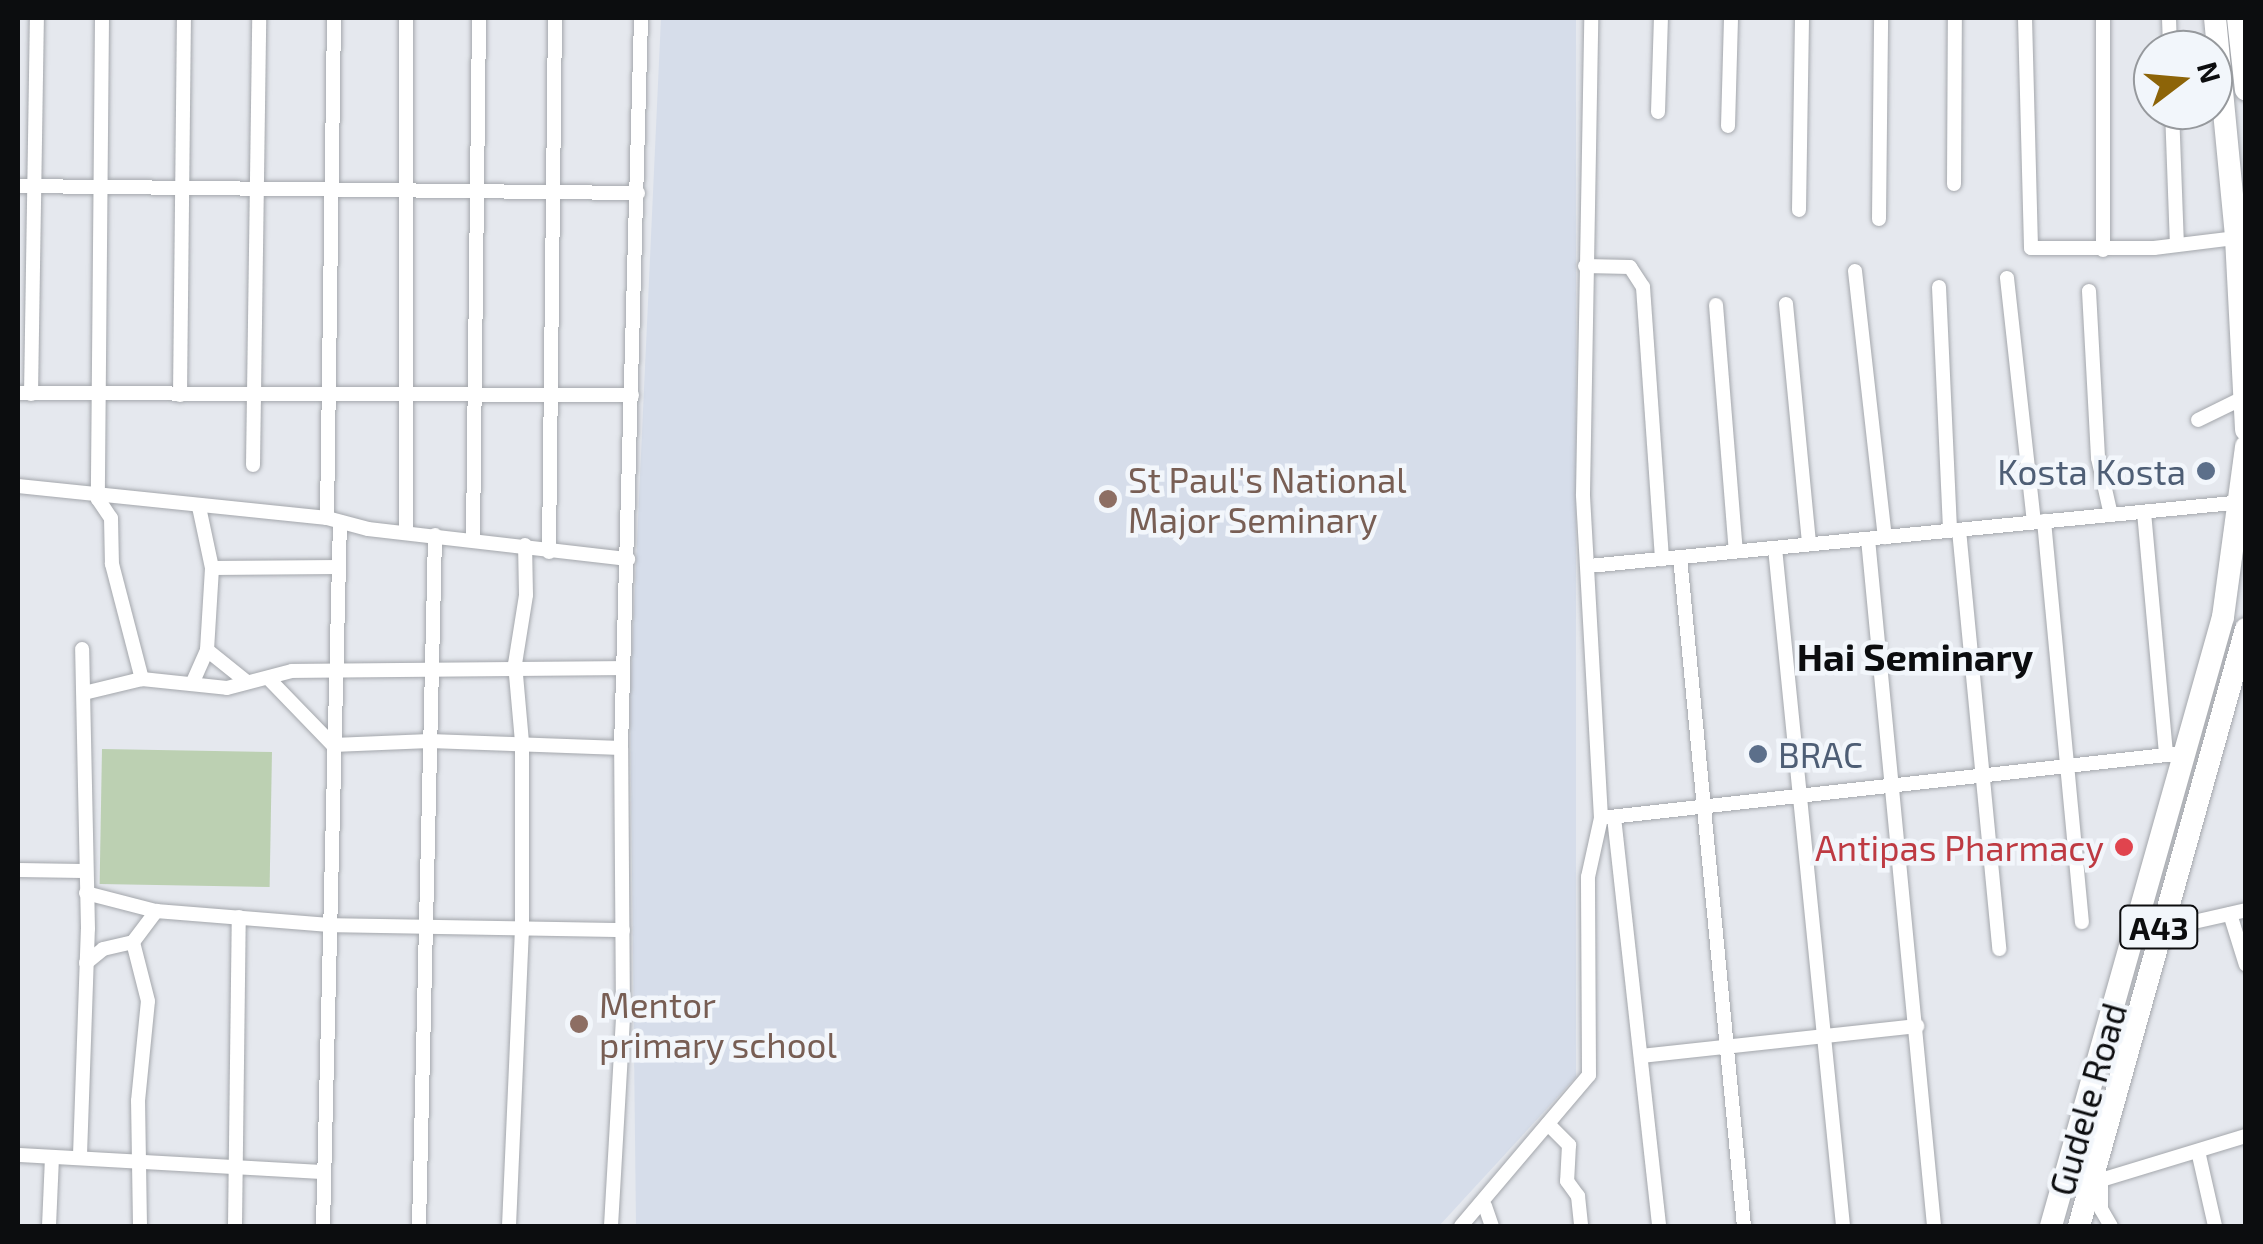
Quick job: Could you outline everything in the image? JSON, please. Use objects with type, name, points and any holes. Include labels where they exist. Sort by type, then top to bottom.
[{"type":"highway","points":[[2214,18],[2243,299],[2246,430]]},
{"type":"highway","points":[[2238,18],[2246,90]]},
{"type":"highway","name":"Gudele Road","points":[[2051,1226],[2132,936],[2175,754],[2222,617],[2242,502],[2246,447]]},
{"type":"highway","name":"Gudele Road","points":[[2079,1226],[2096,1178],[2157,933],[2241,670],[2246,629]]},
{"type":"street","points":[[37,18],[24,394],[478,399],[632,395]]},
{"type":"street","points":[[102,18],[98,498],[111,518],[116,583],[142,679]]},
{"type":"street","points":[[180,396],[184,18]]},
{"type":"street","points":[[253,465],[260,18]]},
{"type":"street","points":[[323,1226],[338,567],[333,520],[331,397],[334,18]]},
{"type":"street","points":[[406,18],[406,532]]},
{"type":"street","points":[[473,538],[478,399],[480,18]]},
{"type":"street","points":[[549,552],[554,18]]},
{"type":"street","points":[[611,1226],[624,930],[621,748],[641,18]]},
{"type":"street","points":[[1591,18],[1586,266],[1589,566],[1608,818],[1641,1056],[1659,1226]]},
{"type":"street","points":[[1658,112],[1662,18]]},
{"type":"street","points":[[1728,126],[1731,18]]},
{"type":"street","points":[[1800,210],[1802,18]]},
{"type":"street","points":[[1878,218],[1881,18]]},
{"type":"street","points":[[1954,18],[1954,184]]},
{"type":"street","points":[[2025,18],[2028,243],[2038,250],[2103,250],[2236,238]]},
{"type":"street","points":[[2103,18],[2103,250]]},
{"type":"street","points":[[2173,130],[2177,245]]},
{"type":"street","points":[[18,186],[334,194],[407,188],[478,193],[638,193]]},
{"type":"street","points":[[1586,266],[1630,267],[1644,287],[1662,559]]},
{"type":"street","points":[[1855,271],[1885,537]]},
{"type":"street","points":[[2007,278],[2068,766],[2082,922]]},
{"type":"street","points":[[1938,288],[1954,530],[1985,776],[1999,948]]},
{"type":"street","points":[[2090,291],[2098,458],[2110,515]]},
{"type":"street","points":[[1716,304],[1736,552]]},
{"type":"street","points":[[1786,304],[1809,544]]},
{"type":"street","points":[[2198,420],[2245,397]]},
{"type":"street","points":[[18,486],[98,498],[333,520],[524,545],[549,552],[628,559]]},
{"type":"street","points":[[1589,566],[2242,502]]},
{"type":"street","points":[[192,684],[207,650],[212,568],[199,507]]},
{"type":"street","points":[[1608,818],[2175,754],[2144,512]]},
{"type":"street","points":[[419,1226],[422,928],[436,535]]},
{"type":"street","points":[[1868,538],[1934,1226]]},
{"type":"street","points":[[510,1226],[522,933],[522,742],[515,664],[526,595],[524,545]]},
{"type":"street","points":[[1775,548],[1843,1226]]},
{"type":"street","points":[[1680,557],[1707,806],[1744,1226]]},
{"type":"street","points":[[212,568],[338,567]]},
{"type":"street","points":[[80,1156],[86,963],[82,649]]},
{"type":"street","points":[[207,650],[247,682]]},
{"type":"street","points":[[84,693],[142,679],[192,684],[247,682],[335,670],[515,664],[624,668]]},
{"type":"street","points":[[268,678],[333,745],[430,741],[621,748]]},
{"type":"street","points":[[1462,1226],[1485,1206],[1589,1075],[1588,878],[1608,818]]},
{"type":"street","points":[[18,870],[83,871]]},
{"type":"street","points":[[86,893],[156,911],[330,926],[522,933],[624,930]]},
{"type":"street","points":[[2132,936],[2246,910]]},
{"type":"street","points":[[86,963],[102,949],[133,942],[156,911]]},
{"type":"street","points":[[2230,914],[2246,965]]},
{"type":"street","points":[[235,1226],[239,917]]},
{"type":"street","points":[[133,942],[148,1001],[138,1164],[140,1226]]},
{"type":"street","points":[[1641,1056],[1917,1026]]},
{"type":"street","points":[[1548,1124],[1569,1145],[1567,1180],[1578,1196],[1581,1226]]},
{"type":"street","points":[[2111,1226],[2100,1209],[2096,1178],[2246,1136]]},
{"type":"street","points":[[2198,1152],[2216,1226]]},
{"type":"street","points":[[18,1155],[80,1156],[138,1164],[236,1162],[324,1172]]},
{"type":"street","points":[[49,1226],[52,1156]]},
{"type":"street","points":[[1485,1206],[1492,1226]]},
{"type":"shaded area","name":"St Paul's National Major Seminary","points":[[661,18],[1576,18],[1576,1077],[1439,1226],[636,1226],[630,695]]},
{"type":"green space","points":[[102,749],[272,752],[270,887],[100,884]]},
{"type":"place","name":"Kosta Kosta","points":[[2206,471]]},
{"type":"place","name":"St Paul's National Major Seminary","points":[[1108,499]]},
{"type":"place","name":"BRAC","points":[[1758,754]]},
{"type":"place","name":"Antipas Pharmacy","points":[[2124,847]]},
{"type":"place","name":"Mentor primary school","points":[[579,1024]]},
{"type":"district","name":"Hai Seminary","points":[[1915,657]]}]
